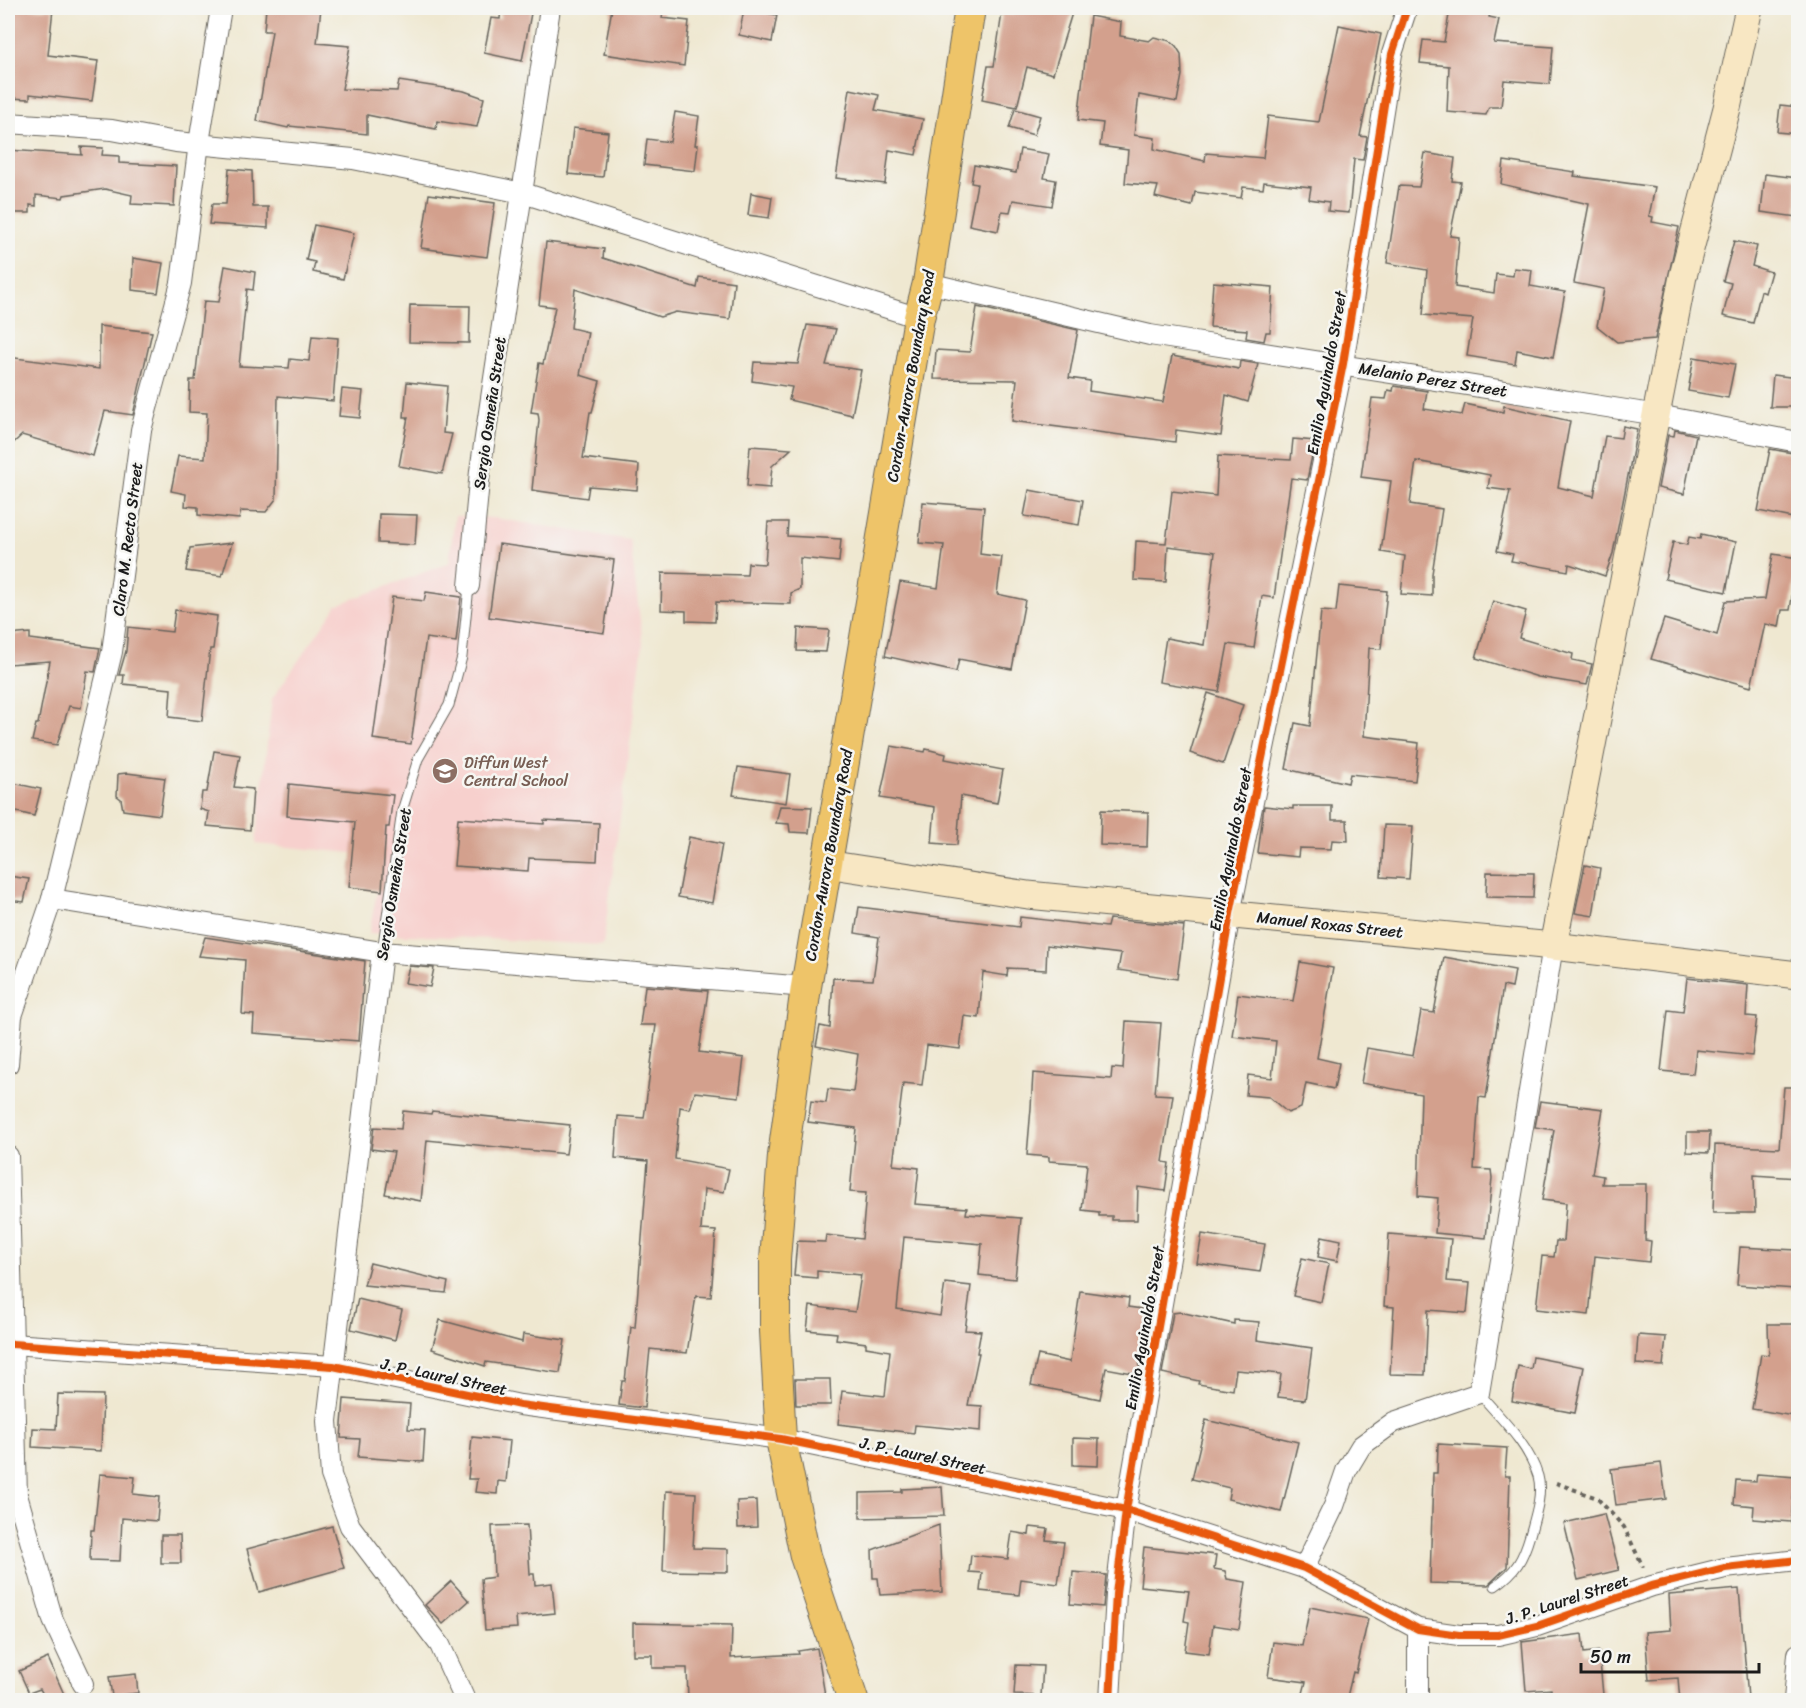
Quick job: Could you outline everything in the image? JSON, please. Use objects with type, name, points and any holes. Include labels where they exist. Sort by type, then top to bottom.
[{"type":"main road","name":"Cordon-Aurora Boundary Road","points":[[853,1701],[805,1556],[780,1439],[775,1260],[783,1156],[806,987],[919,318],[928,283],[970,8]]},
{"type":"street","name":"Claro M. Recto Street","points":[[8,1064],[12,1016],[52,899],[112,652],[141,430],[181,283],[199,143],[221,8]]},
{"type":"street","name":"Sergio Osmeña Street","points":[[469,586],[480,471],[550,8]]},
{"type":"street","name":"Emilio Aguinaldo Street","points":[[1110,1701],[1116,1594],[1126,1509],[1230,914],[1343,364],[1392,54],[1407,8]]},
{"type":"street","points":[[1304,1568],[1334,1506],[1346,1472],[1361,1446],[1394,1422],[1479,1393],[1553,946],[1658,415],[1683,276],[1727,108],[1749,8]]},
{"type":"street","points":[[8,123],[112,130],[129,135],[353,159],[523,193],[919,318]]},
{"type":"street","name":"Melanio Perez Street","points":[[928,283],[1150,335],[1658,415],[1798,442]]},
{"type":"street","name":"Manuel Roxas Street","points":[[826,864],[1028,895],[1553,946],[1798,975]]},
{"type":"street","points":[[52,899],[382,952],[806,987]]},
{"type":"street","name":"Sergio Osmeña Street","points":[[382,952],[327,1421],[331,1475],[350,1526],[440,1645],[465,1701]]},
{"type":"street","points":[[8,1156],[17,1496],[53,1620],[83,1684]]},
{"type":"street","name":"J. P. Laurel Street","points":[[12,1344],[333,1366],[520,1406],[780,1439],[1126,1509],[1304,1568],[1418,1629],[1459,1635],[1498,1635],[1537,1626],[1652,1586],[1725,1568],[1798,1560]]},
{"type":"street","points":[[1418,1629],[1418,1701]]},
{"type":"street","points":[[1794,1701],[1798,1654]]},
{"type":"lane","name":"Sergio Osmeña Street","points":[[382,952],[402,811],[418,759],[449,705],[462,657],[469,586]]},
{"type":"lane","points":[[1479,1393],[1521,1442],[1538,1477],[1538,1506],[1522,1560],[1510,1576],[1495,1586]]},
{"type":"path","points":[[1538,1477],[1597,1498],[1624,1527],[1652,1586]]},
{"type":"shaded area","name":"Diffun West Central School","points":[[455,516],[494,518],[630,540],[643,644],[603,945],[369,933],[384,856],[256,844],[272,699],[337,605],[449,563]]},
{"type":"building","points":[[8,8],[53,9],[48,55],[98,61],[92,101],[30,94],[30,99],[8,98]]},
{"type":"building","points":[[266,8],[321,8],[317,43],[350,46],[342,89],[397,91],[399,81],[464,91],[484,98],[477,127],[437,121],[436,129],[367,115],[367,134],[289,126],[288,128],[257,121],[272,31],[264,31]]},
{"type":"building","points":[[501,8],[532,8],[522,61],[484,53],[491,18],[500,19]]},
{"type":"building","points":[[612,8],[663,11],[662,18],[689,21],[684,66],[604,54]]},
{"type":"building","points":[[1017,8],[1041,8],[1072,13],[1053,74],[1027,67],[1017,107],[982,100],[988,66],[994,66],[1002,13],[1014,15]]},
{"type":"building","points":[[1458,8],[1491,8],[1489,17],[1499,19],[1494,43],[1553,47],[1550,84],[1504,80],[1501,107],[1489,107],[1486,115],[1447,112],[1449,66],[1420,63],[1423,40],[1444,42],[1449,15],[1457,13]]},
{"type":"building","points":[[744,9],[777,15],[772,42],[739,35]]},
{"type":"building","points":[[1090,16],[1121,22],[1120,36],[1149,41],[1154,37],[1170,41],[1176,46],[1181,54],[1182,75],[1177,102],[1139,95],[1134,135],[1155,138],[1154,149],[1205,161],[1206,153],[1263,158],[1268,116],[1319,122],[1339,25],[1381,34],[1360,136],[1367,137],[1363,160],[1354,159],[1349,213],[1328,211],[1329,202],[1309,199],[1311,187],[1264,182],[1263,189],[1243,187],[1241,198],[1195,192],[1192,206],[1155,197],[1158,186],[1125,183],[1128,150],[1100,146],[1103,123],[1078,120]]},
{"type":"building","points":[[850,89],[879,95],[875,110],[923,119],[916,155],[889,150],[885,184],[836,178]]},
{"type":"building","points":[[1780,105],[1798,107],[1798,134],[1777,132]]},
{"type":"building","points":[[1015,109],[1040,116],[1034,135],[1009,128]]},
{"type":"building","points":[[675,112],[699,116],[695,145],[698,145],[695,171],[644,165],[647,139],[670,142]]},
{"type":"building","points":[[573,128],[608,132],[603,177],[568,174]]},
{"type":"building","points":[[81,147],[103,148],[102,155],[119,156],[119,163],[176,166],[174,206],[131,204],[132,195],[105,189],[64,195],[63,198],[36,195],[36,206],[30,205],[30,213],[8,213],[8,150],[82,155]]},
{"type":"building","points":[[1020,149],[1049,154],[1044,178],[1056,180],[1052,206],[1013,200],[1010,212],[1002,211],[998,231],[969,225],[977,184],[971,183],[974,165],[1016,173]]},
{"type":"building","points":[[1425,153],[1455,158],[1452,181],[1461,182],[1450,236],[1459,237],[1455,287],[1494,293],[1496,274],[1513,276],[1514,268],[1532,270],[1530,286],[1565,292],[1553,357],[1517,350],[1515,364],[1467,356],[1473,319],[1423,315],[1427,270],[1387,263],[1399,186],[1419,187]]},
{"type":"building","points":[[1504,161],[1575,172],[1574,176],[1655,187],[1649,216],[1653,217],[1652,222],[1679,227],[1655,339],[1617,342],[1597,326],[1604,289],[1574,283],[1589,204],[1501,184]]},
{"type":"building","points":[[229,169],[252,171],[253,207],[268,207],[268,228],[209,224],[212,204],[226,204]]},
{"type":"building","points":[[1765,174],[1798,178],[1797,217],[1761,212]]},
{"type":"building","points":[[751,193],[772,197],[769,218],[748,215]]},
{"type":"building","points":[[429,194],[495,203],[487,257],[421,248]]},
{"type":"building","points":[[314,225],[354,233],[343,279],[313,272],[315,262],[306,260]]},
{"type":"building","points":[[1734,241],[1757,246],[1752,266],[1771,272],[1765,293],[1761,291],[1753,323],[1723,316],[1731,283],[1723,281]]},
{"type":"building","points":[[546,242],[604,249],[603,258],[697,288],[699,277],[734,282],[730,319],[676,312],[660,317],[575,289],[571,328],[588,332],[580,375],[600,381],[592,412],[590,412],[583,458],[639,465],[637,490],[589,486],[587,498],[532,490],[539,420],[538,413],[531,412],[539,363],[543,364],[555,307],[539,305]]},
{"type":"building","points":[[133,258],[163,263],[158,293],[132,290]]},
{"type":"building","points":[[225,266],[255,272],[253,290],[247,289],[239,366],[289,368],[290,359],[309,361],[312,336],[338,338],[333,401],[278,396],[276,499],[266,512],[241,511],[239,519],[198,515],[198,507],[185,506],[186,494],[171,491],[178,456],[205,458],[207,413],[189,412],[190,380],[195,380],[204,301],[219,302]]},
{"type":"building","points":[[1213,282],[1273,287],[1270,332],[1266,332],[1264,341],[1246,338],[1247,330],[1210,327]]},
{"type":"building","points":[[410,305],[470,306],[469,343],[409,342]]},
{"type":"building","points":[[977,307],[1078,330],[1069,378],[1090,381],[1089,391],[1163,402],[1172,356],[1239,369],[1240,361],[1258,364],[1248,402],[1226,395],[1221,436],[1176,430],[1175,442],[1012,421],[1017,380],[934,379],[936,350],[970,352]]},
{"type":"building","points":[[807,325],[836,329],[826,365],[861,370],[852,415],[789,400],[792,387],[752,381],[754,362],[798,364]]},
{"type":"building","points":[[99,326],[152,332],[133,415],[105,411],[93,456],[22,435],[8,448],[8,357],[99,369]]},
{"type":"building","points":[[1694,357],[1735,364],[1728,398],[1688,391]]},
{"type":"building","points":[[1773,375],[1798,378],[1798,407],[1770,407]]},
{"type":"building","points":[[407,382],[447,386],[443,433],[452,434],[442,474],[399,466],[408,417],[404,417]]},
{"type":"building","points":[[1394,386],[1427,391],[1424,409],[1462,415],[1465,404],[1503,412],[1504,406],[1570,421],[1558,487],[1594,496],[1605,436],[1621,438],[1623,426],[1637,429],[1613,553],[1605,576],[1569,564],[1568,571],[1511,561],[1513,554],[1497,551],[1510,491],[1488,488],[1490,475],[1416,461],[1410,504],[1442,509],[1432,574],[1432,596],[1401,594],[1405,556],[1381,552],[1391,481],[1361,477],[1372,398],[1386,399],[1388,390],[1393,391]]},
{"type":"building","points":[[342,389],[363,391],[360,418],[339,416]]},
{"type":"building","points":[[1675,430],[1696,435],[1684,494],[1658,488],[1668,435],[1674,436]]},
{"type":"building","points":[[1293,439],[1315,441],[1307,480],[1291,478],[1274,598],[1262,596],[1254,648],[1228,644],[1219,692],[1159,682],[1166,638],[1204,645],[1215,552],[1168,546],[1166,582],[1134,580],[1136,541],[1166,543],[1172,491],[1216,496],[1218,456],[1291,460]]},
{"type":"building","points":[[750,446],[791,449],[772,466],[770,488],[747,486]]},
{"type":"building","points":[[1770,449],[1798,454],[1798,519],[1758,511]]},
{"type":"building","points":[[1029,490],[1083,500],[1079,525],[1024,516]]},
{"type":"building","points":[[923,502],[984,507],[980,554],[1002,557],[997,594],[1025,600],[1012,669],[959,659],[956,672],[885,656],[900,582],[938,588],[944,545],[919,543]]},
{"type":"building","points":[[379,514],[417,515],[415,545],[378,543]]},
{"type":"building","points":[[768,522],[788,522],[787,536],[841,539],[839,562],[800,558],[800,589],[791,593],[791,604],[716,602],[715,622],[686,621],[686,611],[661,610],[662,573],[747,575],[748,563],[765,564]]},
{"type":"building","points":[[1701,534],[1736,542],[1726,592],[1665,579],[1673,542],[1687,545],[1689,537],[1700,539]]},
{"type":"building","points":[[232,543],[222,576],[186,571],[190,548]]},
{"type":"building","points":[[499,544],[614,560],[604,633],[489,617]]},
{"type":"building","points":[[1773,554],[1798,558],[1798,578],[1795,577],[1790,610],[1782,610],[1779,627],[1765,624],[1751,687],[1651,659],[1664,619],[1717,635],[1725,601],[1765,599]]},
{"type":"building","points":[[1339,586],[1387,591],[1381,649],[1369,648],[1364,736],[1419,743],[1415,781],[1350,774],[1348,783],[1286,769],[1295,723],[1310,726],[1321,611],[1336,612]]},
{"type":"building","points":[[426,592],[461,597],[456,642],[426,638],[411,744],[373,739],[392,597],[424,601]]},
{"type":"building","points":[[1493,601],[1526,611],[1519,638],[1573,654],[1572,660],[1592,664],[1587,685],[1538,677],[1476,658]]},
{"type":"building","points":[[175,610],[217,616],[213,649],[210,649],[202,721],[169,717],[171,689],[123,684],[124,675],[119,675],[126,651],[128,627],[172,632]]},
{"type":"building","points":[[798,628],[829,630],[826,652],[797,651]]},
{"type":"building","points":[[30,633],[30,639],[100,648],[95,672],[87,671],[81,708],[69,706],[57,745],[32,741],[36,724],[38,724],[50,661],[8,664],[8,635]]},
{"type":"building","points":[[1208,693],[1243,705],[1223,764],[1190,753]]},
{"type":"building","points":[[891,746],[925,752],[926,749],[946,754],[945,759],[1003,770],[997,803],[961,796],[957,845],[932,843],[935,807],[880,798]]},
{"type":"building","points":[[214,751],[240,755],[234,787],[253,789],[250,830],[207,826],[209,812],[200,809],[202,792],[207,792]]},
{"type":"building","points":[[738,767],[790,774],[786,803],[733,795]]},
{"type":"building","points":[[118,774],[165,778],[160,815],[123,810],[121,799],[117,796]]},
{"type":"building","points":[[8,782],[41,789],[34,816],[8,810]]},
{"type":"building","points":[[289,784],[393,795],[389,827],[386,827],[382,891],[349,887],[355,822],[287,816]]},
{"type":"building","points":[[780,806],[812,807],[809,833],[790,832],[789,824],[776,823]]},
{"type":"building","points":[[1264,806],[1293,809],[1293,806],[1332,806],[1332,820],[1347,820],[1348,841],[1332,840],[1331,849],[1299,848],[1298,857],[1258,853]]},
{"type":"building","points":[[1101,810],[1148,812],[1147,847],[1100,845]]},
{"type":"building","points":[[458,818],[544,824],[544,820],[599,823],[597,861],[529,858],[528,871],[454,866]]},
{"type":"building","points":[[1384,825],[1413,826],[1409,879],[1381,877]]},
{"type":"building","points":[[689,837],[722,844],[712,903],[678,897]]},
{"type":"building","points":[[1585,865],[1600,868],[1593,916],[1575,913]]},
{"type":"building","points":[[1487,872],[1534,873],[1533,898],[1486,897]]},
{"type":"building","points":[[8,876],[29,879],[24,902],[8,900]]},
{"type":"building","points":[[859,907],[1019,927],[1020,917],[1107,927],[1109,919],[1184,926],[1177,979],[1118,970],[1121,954],[1047,945],[1046,970],[1008,968],[1007,976],[983,972],[979,1018],[964,1016],[960,1049],[927,1045],[922,1085],[903,1083],[893,1165],[919,1168],[915,1204],[967,1208],[966,1214],[1021,1218],[1015,1279],[979,1275],[982,1244],[904,1237],[897,1309],[940,1316],[945,1283],[971,1286],[965,1330],[981,1331],[977,1353],[979,1353],[968,1405],[982,1406],[981,1431],[915,1425],[914,1433],[838,1424],[842,1391],[885,1396],[890,1351],[866,1347],[866,1343],[836,1339],[837,1333],[807,1330],[810,1306],[855,1312],[861,1275],[817,1271],[817,1278],[794,1276],[797,1241],[825,1242],[826,1235],[862,1239],[866,1193],[850,1192],[856,1128],[808,1122],[811,1101],[826,1103],[828,1089],[853,1092],[858,1054],[816,1046],[820,1026],[830,1028],[833,978],[873,980],[879,937],[855,933]]},
{"type":"building","points":[[205,937],[365,961],[359,1041],[253,1033],[254,1015],[242,1014],[245,960],[199,956]]},
{"type":"building","points":[[1444,957],[1515,970],[1512,988],[1503,986],[1486,1098],[1479,1097],[1474,1169],[1491,1170],[1492,1178],[1486,1238],[1435,1233],[1438,1198],[1418,1196],[1421,1094],[1361,1083],[1367,1048],[1413,1056],[1421,1011],[1434,1013]]},
{"type":"building","points":[[1300,962],[1333,968],[1317,1058],[1339,1063],[1334,1089],[1306,1083],[1301,1108],[1288,1113],[1269,1097],[1246,1095],[1248,1075],[1272,1078],[1276,1041],[1232,1036],[1238,994],[1293,1001]]},
{"type":"building","points":[[409,966],[434,968],[430,987],[405,983]]},
{"type":"building","points":[[1687,978],[1748,985],[1746,1016],[1757,1017],[1752,1056],[1696,1050],[1693,1074],[1661,1071],[1668,1010],[1683,1012]]},
{"type":"building","points":[[645,986],[708,991],[699,1052],[744,1058],[739,1097],[695,1092],[690,1109],[680,1107],[675,1159],[729,1169],[724,1192],[704,1189],[701,1230],[716,1231],[711,1297],[696,1296],[687,1353],[650,1349],[644,1408],[619,1405],[622,1381],[625,1381],[631,1327],[635,1328],[648,1161],[615,1158],[618,1116],[644,1118],[656,1025],[640,1025]]},
{"type":"building","points":[[1126,1021],[1161,1023],[1155,1094],[1173,1095],[1163,1162],[1169,1163],[1165,1191],[1138,1187],[1137,1220],[1112,1220],[1112,1216],[1099,1216],[1099,1212],[1082,1210],[1087,1164],[1049,1161],[1049,1157],[1027,1155],[1033,1073],[1111,1079],[1112,1068],[1123,1069]]},
{"type":"building","points":[[1784,1087],[1798,1087],[1798,1178],[1754,1175],[1755,1213],[1713,1213],[1715,1145],[1779,1148]]},
{"type":"building","points":[[1540,1101],[1603,1109],[1592,1174],[1603,1176],[1602,1184],[1646,1184],[1645,1240],[1651,1241],[1649,1262],[1595,1256],[1589,1315],[1536,1309],[1542,1256],[1554,1257],[1556,1241],[1563,1241],[1566,1203],[1542,1200],[1554,1130],[1535,1127]]},
{"type":"building","points":[[403,1111],[431,1114],[432,1111],[570,1125],[566,1154],[427,1140],[421,1201],[385,1194],[394,1152],[371,1149],[374,1127],[401,1129]]},
{"type":"building","points":[[1687,1132],[1710,1132],[1709,1153],[1687,1152]]},
{"type":"building","points":[[1202,1234],[1265,1244],[1260,1272],[1197,1263]]},
{"type":"building","points":[[1389,1234],[1451,1239],[1447,1281],[1470,1283],[1467,1313],[1428,1310],[1425,1375],[1390,1374],[1394,1307],[1384,1306]]},
{"type":"building","points":[[1322,1236],[1341,1240],[1337,1261],[1318,1257]]},
{"type":"building","points":[[1740,1247],[1797,1250],[1795,1289],[1737,1285]]},
{"type":"building","points":[[1302,1258],[1329,1264],[1321,1302],[1293,1296]]},
{"type":"building","points":[[370,1263],[448,1282],[446,1293],[364,1285]]},
{"type":"building","points":[[1080,1291],[1129,1298],[1128,1307],[1149,1310],[1138,1374],[1106,1368],[1100,1399],[1031,1385],[1038,1355],[1070,1362]]},
{"type":"building","points":[[358,1299],[402,1310],[395,1340],[351,1329]]},
{"type":"building","points":[[1180,1312],[1234,1324],[1234,1320],[1259,1322],[1257,1340],[1312,1348],[1305,1400],[1278,1397],[1281,1374],[1236,1370],[1233,1390],[1198,1384],[1199,1381],[1162,1373],[1173,1313]]},
{"type":"building","points":[[440,1320],[522,1342],[523,1334],[565,1340],[560,1373],[486,1362],[485,1366],[432,1349]]},
{"type":"building","points":[[1768,1324],[1798,1324],[1798,1387],[1793,1416],[1752,1409],[1761,1354],[1769,1355]]},
{"type":"building","points":[[1638,1335],[1666,1337],[1663,1366],[1636,1364]]},
{"type":"building","points":[[1533,1357],[1584,1367],[1575,1413],[1512,1401],[1518,1366],[1531,1369]]},
{"type":"building","points":[[795,1379],[830,1379],[831,1405],[796,1405]]},
{"type":"building","points":[[58,1394],[103,1395],[101,1451],[32,1447],[33,1428],[56,1429]]},
{"type":"building","points":[[344,1399],[410,1404],[408,1429],[425,1430],[423,1462],[358,1457],[360,1439],[341,1438]]},
{"type":"building","points":[[1206,1420],[1298,1442],[1281,1512],[1228,1499],[1230,1488],[1192,1479]]},
{"type":"building","points":[[472,1437],[510,1441],[506,1482],[498,1481],[497,1494],[475,1492],[477,1479],[468,1479]]},
{"type":"building","points":[[1073,1438],[1099,1439],[1098,1466],[1073,1465]]},
{"type":"building","points":[[1438,1444],[1507,1448],[1505,1476],[1510,1476],[1507,1567],[1488,1585],[1430,1583],[1433,1473],[1437,1473]]},
{"type":"building","points":[[1661,1463],[1666,1499],[1616,1505],[1611,1469]]},
{"type":"building","points":[[100,1474],[135,1477],[133,1494],[159,1497],[157,1521],[122,1518],[120,1561],[90,1560],[91,1530],[94,1530]]},
{"type":"building","points":[[1757,1474],[1795,1477],[1791,1522],[1753,1519],[1754,1506],[1734,1504],[1736,1480],[1756,1481]]},
{"type":"building","points":[[942,1487],[944,1516],[860,1518],[860,1493],[902,1492],[902,1489]]},
{"type":"building","points":[[666,1491],[696,1493],[693,1548],[728,1549],[728,1572],[663,1571]]},
{"type":"building","points":[[756,1500],[757,1527],[738,1528],[737,1501]]},
{"type":"building","points":[[1604,1514],[1619,1570],[1578,1580],[1564,1523]]},
{"type":"building","points":[[527,1525],[530,1574],[534,1574],[535,1585],[552,1583],[555,1613],[516,1617],[517,1628],[485,1630],[481,1579],[494,1577],[492,1526]]},
{"type":"building","points":[[939,1525],[942,1592],[880,1595],[878,1578],[873,1578],[872,1550]]},
{"type":"building","points":[[332,1526],[344,1568],[259,1592],[247,1549]]},
{"type":"building","points":[[1030,1527],[1048,1529],[1046,1540],[1064,1542],[1058,1584],[1021,1579],[1019,1595],[980,1591],[982,1573],[969,1572],[971,1555],[1008,1559],[1012,1532],[1029,1535]]},
{"type":"building","points":[[161,1535],[180,1535],[181,1563],[161,1563]]},
{"type":"building","points":[[1144,1547],[1216,1555],[1214,1569],[1225,1571],[1227,1579],[1246,1582],[1239,1629],[1213,1625],[1209,1654],[1185,1651],[1189,1622],[1184,1621],[1189,1591],[1140,1586]]},
{"type":"building","points":[[1073,1572],[1106,1575],[1103,1607],[1070,1604]]},
{"type":"building","points":[[451,1581],[469,1601],[443,1624],[425,1605]]},
{"type":"building","points":[[1739,1589],[1748,1698],[1680,1701],[1678,1678],[1649,1680],[1645,1632],[1671,1630],[1669,1595]]},
{"type":"building","points":[[1310,1607],[1368,1619],[1356,1673],[1353,1672],[1346,1701],[1301,1701],[1306,1682],[1268,1677],[1273,1642],[1302,1646]]},
{"type":"building","points":[[633,1623],[732,1625],[731,1658],[799,1654],[798,1651],[817,1648],[826,1701],[688,1701],[687,1668],[652,1668],[652,1655],[633,1655]]},
{"type":"building","points":[[1582,1634],[1584,1653],[1599,1651],[1603,1695],[1552,1699],[1551,1689],[1526,1691],[1522,1642]]},
{"type":"building","points":[[48,1658],[67,1701],[47,1701],[40,1689],[29,1693],[19,1671]]},
{"type":"building","points":[[1016,1665],[1043,1666],[1041,1696],[1014,1695]]},
{"type":"building","points":[[136,1674],[138,1693],[112,1696],[109,1677]]},
{"type":"cycle path","points":[[1110,1700],[1116,1594],[1126,1510],[1230,914],[1343,364],[1392,54],[1407,8]]},
{"type":"cycle path","points":[[12,1344],[333,1366],[520,1405],[781,1439],[1126,1510],[1304,1568],[1418,1629],[1459,1635],[1498,1635],[1537,1626],[1652,1586],[1725,1568],[1798,1560]]},
{"type":"place","name":"Diffun West Central School","points":[[445,771]]}]
